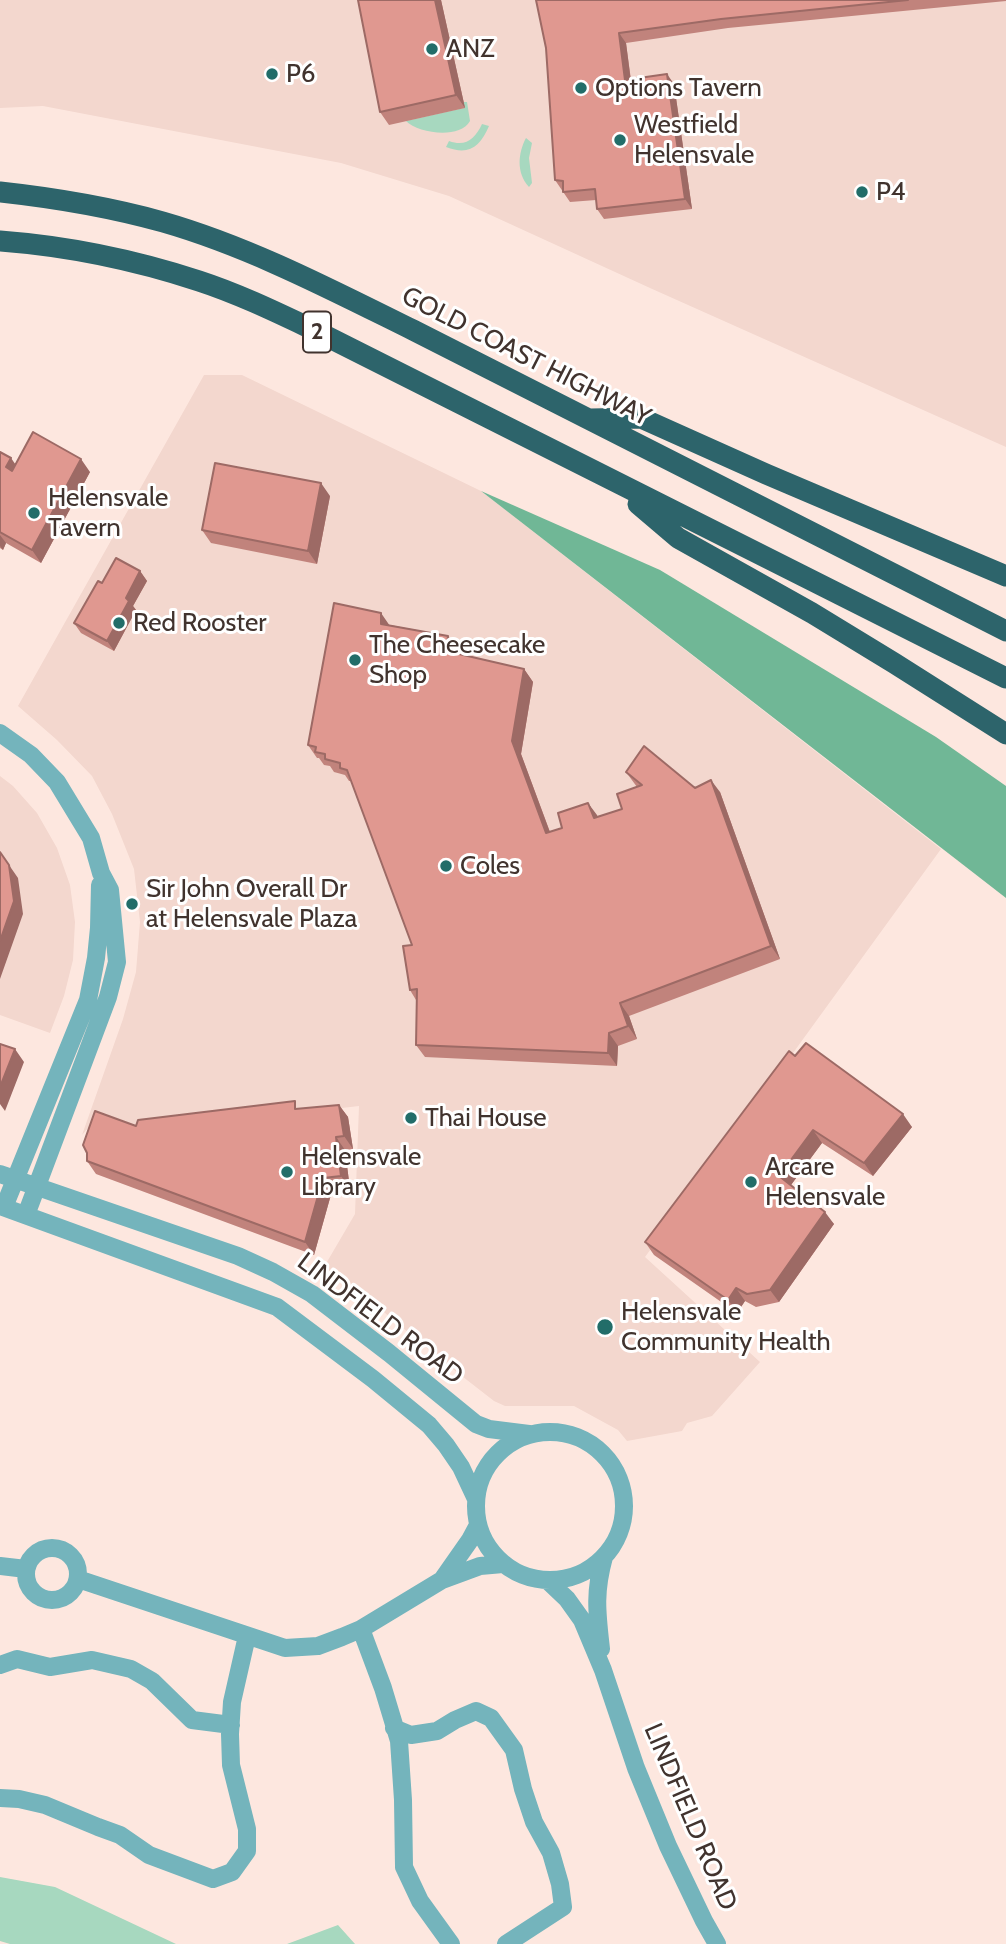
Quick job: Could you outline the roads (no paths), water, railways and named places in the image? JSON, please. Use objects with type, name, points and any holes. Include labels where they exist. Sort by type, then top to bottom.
[{"type":"highway","name":"GOLD COAST HIGHWAY","points":[[0,192],[50,197],[164,223],[219,241],[331,289],[1006,631]]},
{"type":"highway","name":"2","points":[[0,241],[74,250],[137,264],[199,281],[262,306],[1006,678]]},
{"type":"highway","points":[[585,419],[641,418],[1006,576]]},
{"type":"highway","points":[[613,482],[678,538],[812,613],[1006,734]]},
{"type":"street","points":[[0,733],[30,755],[57,782],[91,838],[101,873],[110,890],[117,962],[108,997],[26,1215]]},
{"type":"street","points":[[2,1207],[7,1176],[88,1000],[96,958],[101,873]]},
{"type":"street","name":"LINDFIELD ROAD","points":[[7,1176],[238,1256],[273,1272],[323,1303],[476,1424],[489,1429],[529,1434]]},
{"type":"street","name":"LINDFIELD ROAD","points":[[2,1207],[277,1307],[429,1425],[461,1467],[475,1499]]},
{"type":"street","points":[[550,1431],[571,1435],[590,1443],[606,1457],[618,1475],[624,1496],[623,1518],[617,1539],[604,1557],[578,1574],[547,1580],[524,1576],[503,1564],[488,1547],[478,1525],[475,1499],[481,1478],[492,1458],[509,1443],[529,1434],[550,1431]]},
{"type":"street","points":[[442,1580],[471,1540],[478,1525]]},
{"type":"street","points":[[59,1548],[75,1560],[78,1579],[68,1595],[50,1601],[34,1593],[28,1585],[26,1569],[29,1561],[41,1550],[59,1548]]},
{"type":"street","name":"LINDFIELD ROAD","points":[[603,1670],[596,1606],[597,1581],[604,1557]]},
{"type":"street","points":[[78,1579],[285,1647],[318,1646],[361,1629],[442,1580],[480,1566],[503,1564]]},
{"type":"street","points":[[0,1566],[26,1569]]},
{"type":"street","name":"LINDFIELD ROAD","points":[[547,1580],[567,1599],[582,1620],[603,1670],[645,1791],[674,1859],[718,1944]]},
{"type":"street","points":[[361,1629],[399,1741],[404,1867],[421,1901],[451,1944]]},
{"type":"street","points":[[0,1798],[45,1804],[120,1835],[149,1855],[213,1879],[232,1872],[247,1851],[247,1829],[231,1765],[231,1725],[232,1702],[247,1636]]},
{"type":"street","points":[[0,1665],[17,1659],[50,1667],[92,1660],[131,1669],[152,1681],[192,1720],[231,1725]]},
{"type":"street","points":[[394,1728],[411,1735],[436,1731],[476,1711],[491,1718],[514,1750],[534,1822],[551,1853],[561,1884],[563,1907],[506,1944]]},
{"type":"place","name":"ANZ","points":[[432,49]]},
{"type":"place","name":"P6","points":[[272,74]]},
{"type":"place","name":"Options Tavern","points":[[581,88]]},
{"type":"place","name":"Westfield Helensvale","points":[[620,140]]},
{"type":"place","name":"P4","points":[[862,192]]},
{"type":"place","name":"Helensvale Tavern","points":[[34,513]]},
{"type":"place","name":"Red Rooster","points":[[119,623]]},
{"type":"place","name":"The Cheesecake Shop","points":[[355,660]]},
{"type":"place","name":"Coles","points":[[446,866]]},
{"type":"place","name":"Sir John Overall Dr at Helensvale Plaza","points":[[132,904]]},
{"type":"place","name":"Thai House","points":[[411,1118]]},
{"type":"place","name":"Helensvale Library","points":[[287,1172]]},
{"type":"place","name":"Arcare Helensvale","points":[[751,1182]]},
{"type":"place","name":"Helensvale Community Health","points":[[605,1327]]}]
